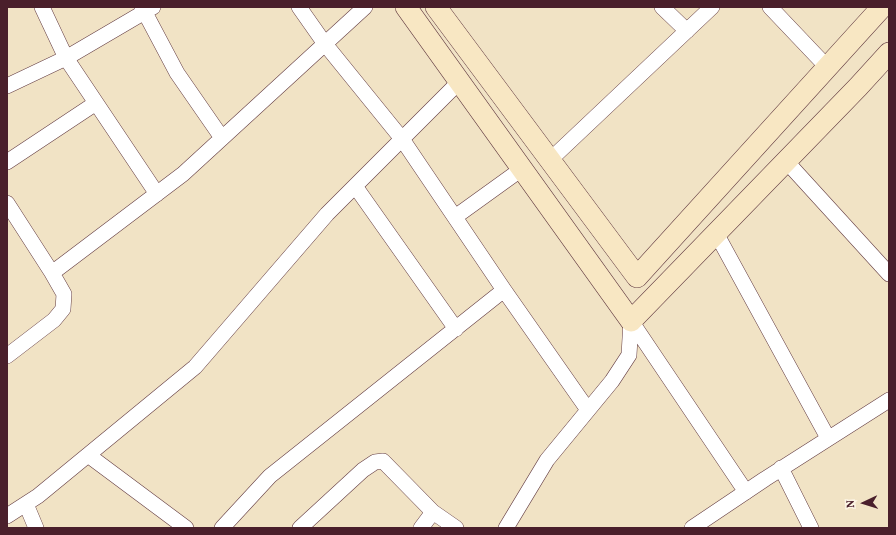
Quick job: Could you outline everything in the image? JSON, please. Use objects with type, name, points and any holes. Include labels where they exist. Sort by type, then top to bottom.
[{"type":"main road","points":[[406,7],[523,168],[631,321],[889,53]]},
{"type":"main road","points":[[436,7],[637,277],[882,7]]},
{"type":"street","points":[[42,7],[66,58],[157,194]]},
{"type":"street","points":[[299,7],[325,44],[402,139],[504,290],[588,410]]},
{"type":"street","points":[[52,273],[183,174],[365,7]]},
{"type":"street","points":[[662,7],[686,31]]},
{"type":"street","points":[[550,160],[712,7]]},
{"type":"street","points":[[770,7],[828,67]]},
{"type":"street","points":[[7,86],[66,58],[147,9],[177,73],[222,138]]},
{"type":"street","points":[[7,516],[38,496],[195,367],[327,214],[460,81]]},
{"type":"street","points":[[7,162],[96,103]]},
{"type":"street","points":[[786,161],[884,263],[889,274]]},
{"type":"street","points":[[455,217],[523,168]]},
{"type":"street","points":[[355,186],[456,329]]},
{"type":"street","points":[[7,204],[64,294],[63,309],[54,320],[7,356]]},
{"type":"street","points":[[716,233],[828,438]]},
{"type":"street","points":[[222,528],[270,476],[504,290]]},
{"type":"street","points":[[506,528],[547,460],[612,381],[629,355],[631,321]]},
{"type":"street","points":[[631,321],[746,492]]},
{"type":"street","points":[[692,528],[781,468],[889,400]]},
{"type":"street","points":[[88,456],[186,528]]},
{"type":"street","points":[[300,528],[363,470],[374,462],[383,461],[433,512],[456,528]]},
{"type":"street","points":[[781,468],[811,528]]},
{"type":"street","points":[[26,504],[36,528]]},
{"type":"street","points":[[421,528],[433,512]]}]
